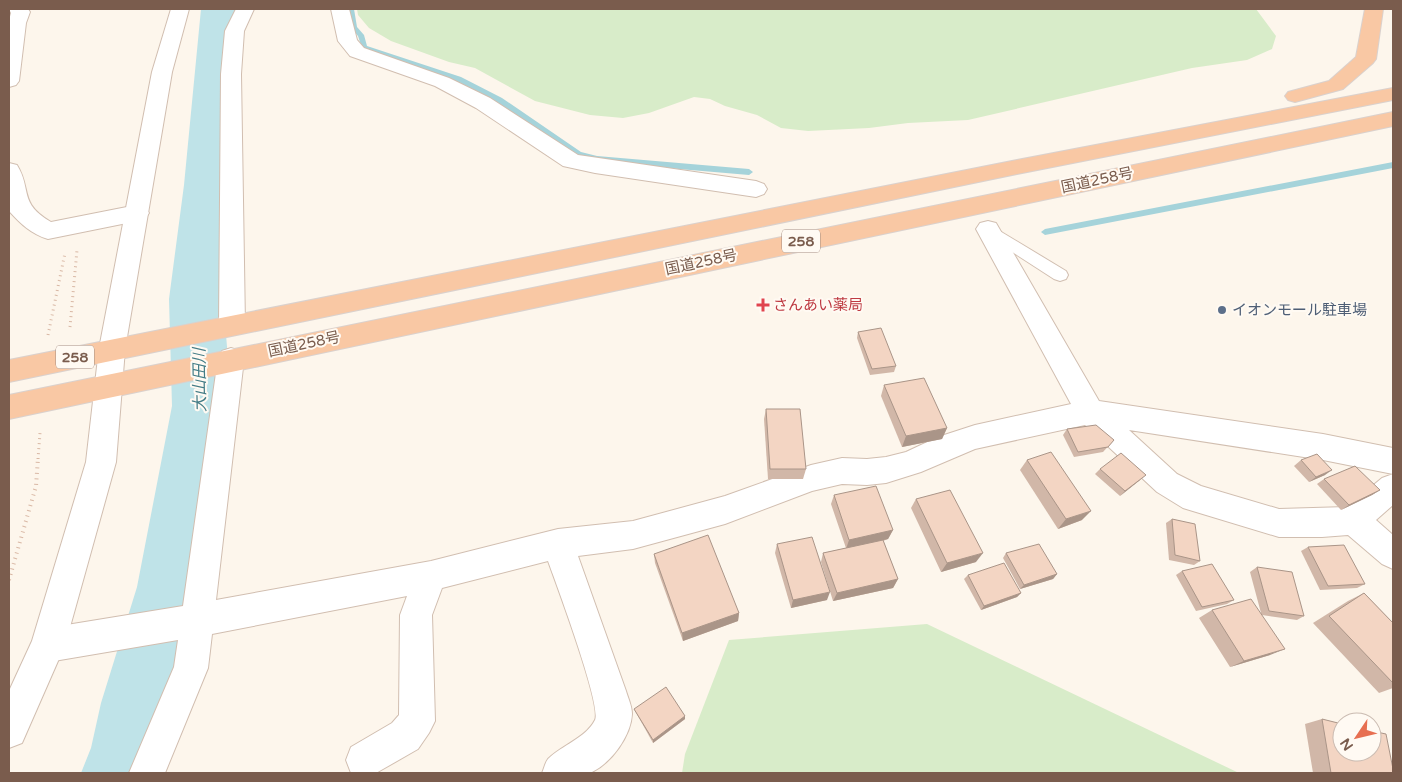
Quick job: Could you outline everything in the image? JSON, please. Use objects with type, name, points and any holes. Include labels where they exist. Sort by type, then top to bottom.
[{"type":"highway","points":[[1017,167],[1146,126],[1336,85],[1366,59],[1374,9]]},
{"type":"highway","name":"国道258号","points":[[9,371],[1017,167],[1393,94]]},
{"type":"highway","name":"国道258号","points":[[9,407],[220,361],[1393,118]]},
{"type":"street","points":[[9,81],[17,23],[21,12],[18,9]]},
{"type":"street","points":[[9,730],[48,645],[101,462],[112,349],[162,72],[180,9]]},
{"type":"street","points":[[221,327],[231,74],[234,40],[240,14],[245,9]]},
{"type":"street","points":[[340,9],[348,41],[357,52],[442,82],[483,102],[571,161],[756,189]]},
{"type":"street","points":[[9,175],[17,205],[34,223],[48,231],[137,213]]},
{"type":"street","points":[[988,229],[1090,412],[1167,483],[1194,498],[1279,523],[1322,523],[1352,520],[1393,487]]},
{"type":"street","points":[[147,773],[191,668],[198,620],[220,361]]},
{"type":"street","points":[[48,645],[198,620],[431,576],[558,544],[633,535],[725,510],[810,478],[842,471],[867,472],[886,470],[911,463],[948,446],[975,438],[1090,412],[1323,447],[1393,461]]},
{"type":"street","points":[[1352,520],[1393,554]]},
{"type":"street","points":[[558,544],[609,691],[614,713],[611,729],[601,741],[560,773]]},
{"type":"street","points":[[364,760],[405,736],[417,721],[416,615],[431,576]]},
{"type":"lane","points":[[988,229],[1060,275]]},
{"type":"path","points":[[70,327],[79,226]]},
{"type":"path","points":[[47,342],[65,252],[79,226]]},
{"type":"path","points":[[9,580],[36,486],[40,433]]},
{"type":"green space","points":[[357,9],[1256,9],[1276,36],[1272,49],[1247,60],[1192,68],[968,120],[808,131],[781,128],[757,115],[725,106],[710,99],[694,97],[649,113],[623,118],[590,115],[535,101],[475,68],[449,62],[391,41],[369,28],[358,15]]},
{"type":"green space","points":[[927,624],[1239,773],[682,773],[685,754],[729,640]]},
{"type":"building","points":[[881,328],[896,366],[872,369],[858,332]]},
{"type":"building","points":[[924,378],[947,428],[906,436],[884,385]]},
{"type":"building","points":[[766,409],[800,409],[806,469],[770,469]]},
{"type":"building","points":[[1096,425],[1114,440],[1108,447],[1078,452],[1067,429]]},
{"type":"building","points":[[1051,452],[1091,511],[1066,519],[1027,460]]},
{"type":"building","points":[[1121,453],[1146,475],[1125,491],[1100,469]]},
{"type":"building","points":[[1317,454],[1332,470],[1316,477],[1301,460]]},
{"type":"building","points":[[1355,466],[1380,490],[1349,505],[1324,479]]},
{"type":"building","points":[[876,486],[893,530],[849,540],[834,495]]},
{"type":"building","points":[[950,490],[983,553],[947,563],[916,499]]},
{"type":"building","points":[[1172,519],[1195,524],[1200,561],[1175,555]]},
{"type":"building","points":[[708,535],[739,613],[682,633],[654,554]]},
{"type":"building","points":[[812,537],[830,592],[793,600],[777,544]]},
{"type":"building","points":[[883,540],[898,579],[837,593],[823,553]]},
{"type":"building","points":[[1039,544],[1057,574],[1024,585],[1006,553]]},
{"type":"building","points":[[1344,545],[1365,584],[1328,586],[1308,547]]},
{"type":"building","points":[[1004,563],[1021,593],[984,606],[968,575]]},
{"type":"building","points":[[1212,564],[1234,600],[1202,607],[1182,571]]},
{"type":"building","points":[[1257,567],[1292,572],[1304,616],[1269,611]]},
{"type":"building","points":[[1364,593],[1393,623],[1393,683],[1329,616]]},
{"type":"building","points":[[1251,599],[1285,649],[1244,661],[1212,610]]},
{"type":"building","points":[[666,687],[685,716],[653,740],[634,709]]},
{"type":"building","points":[[1322,719],[1332,722],[1332,762],[1382,762],[1382,733],[1386,734],[1393,773],[1331,773]]},
{"type":"waterway","name":"大山田川","points":[[120,773],[129,748],[138,703],[171,587],[202,406],[196,299],[208,185],[221,9]]},
{"type":"waterway","points":[[351,9],[354,28],[361,35],[364,47],[458,79],[499,100],[578,154],[597,159],[749,172]]},
{"type":"waterway","points":[[1045,232],[1393,165]]},
{"type":"place","name":"さんあい薬局","points":[[763,305]]},
{"type":"place","name":"イオンモール駐車場","points":[[1222,310]]}]
